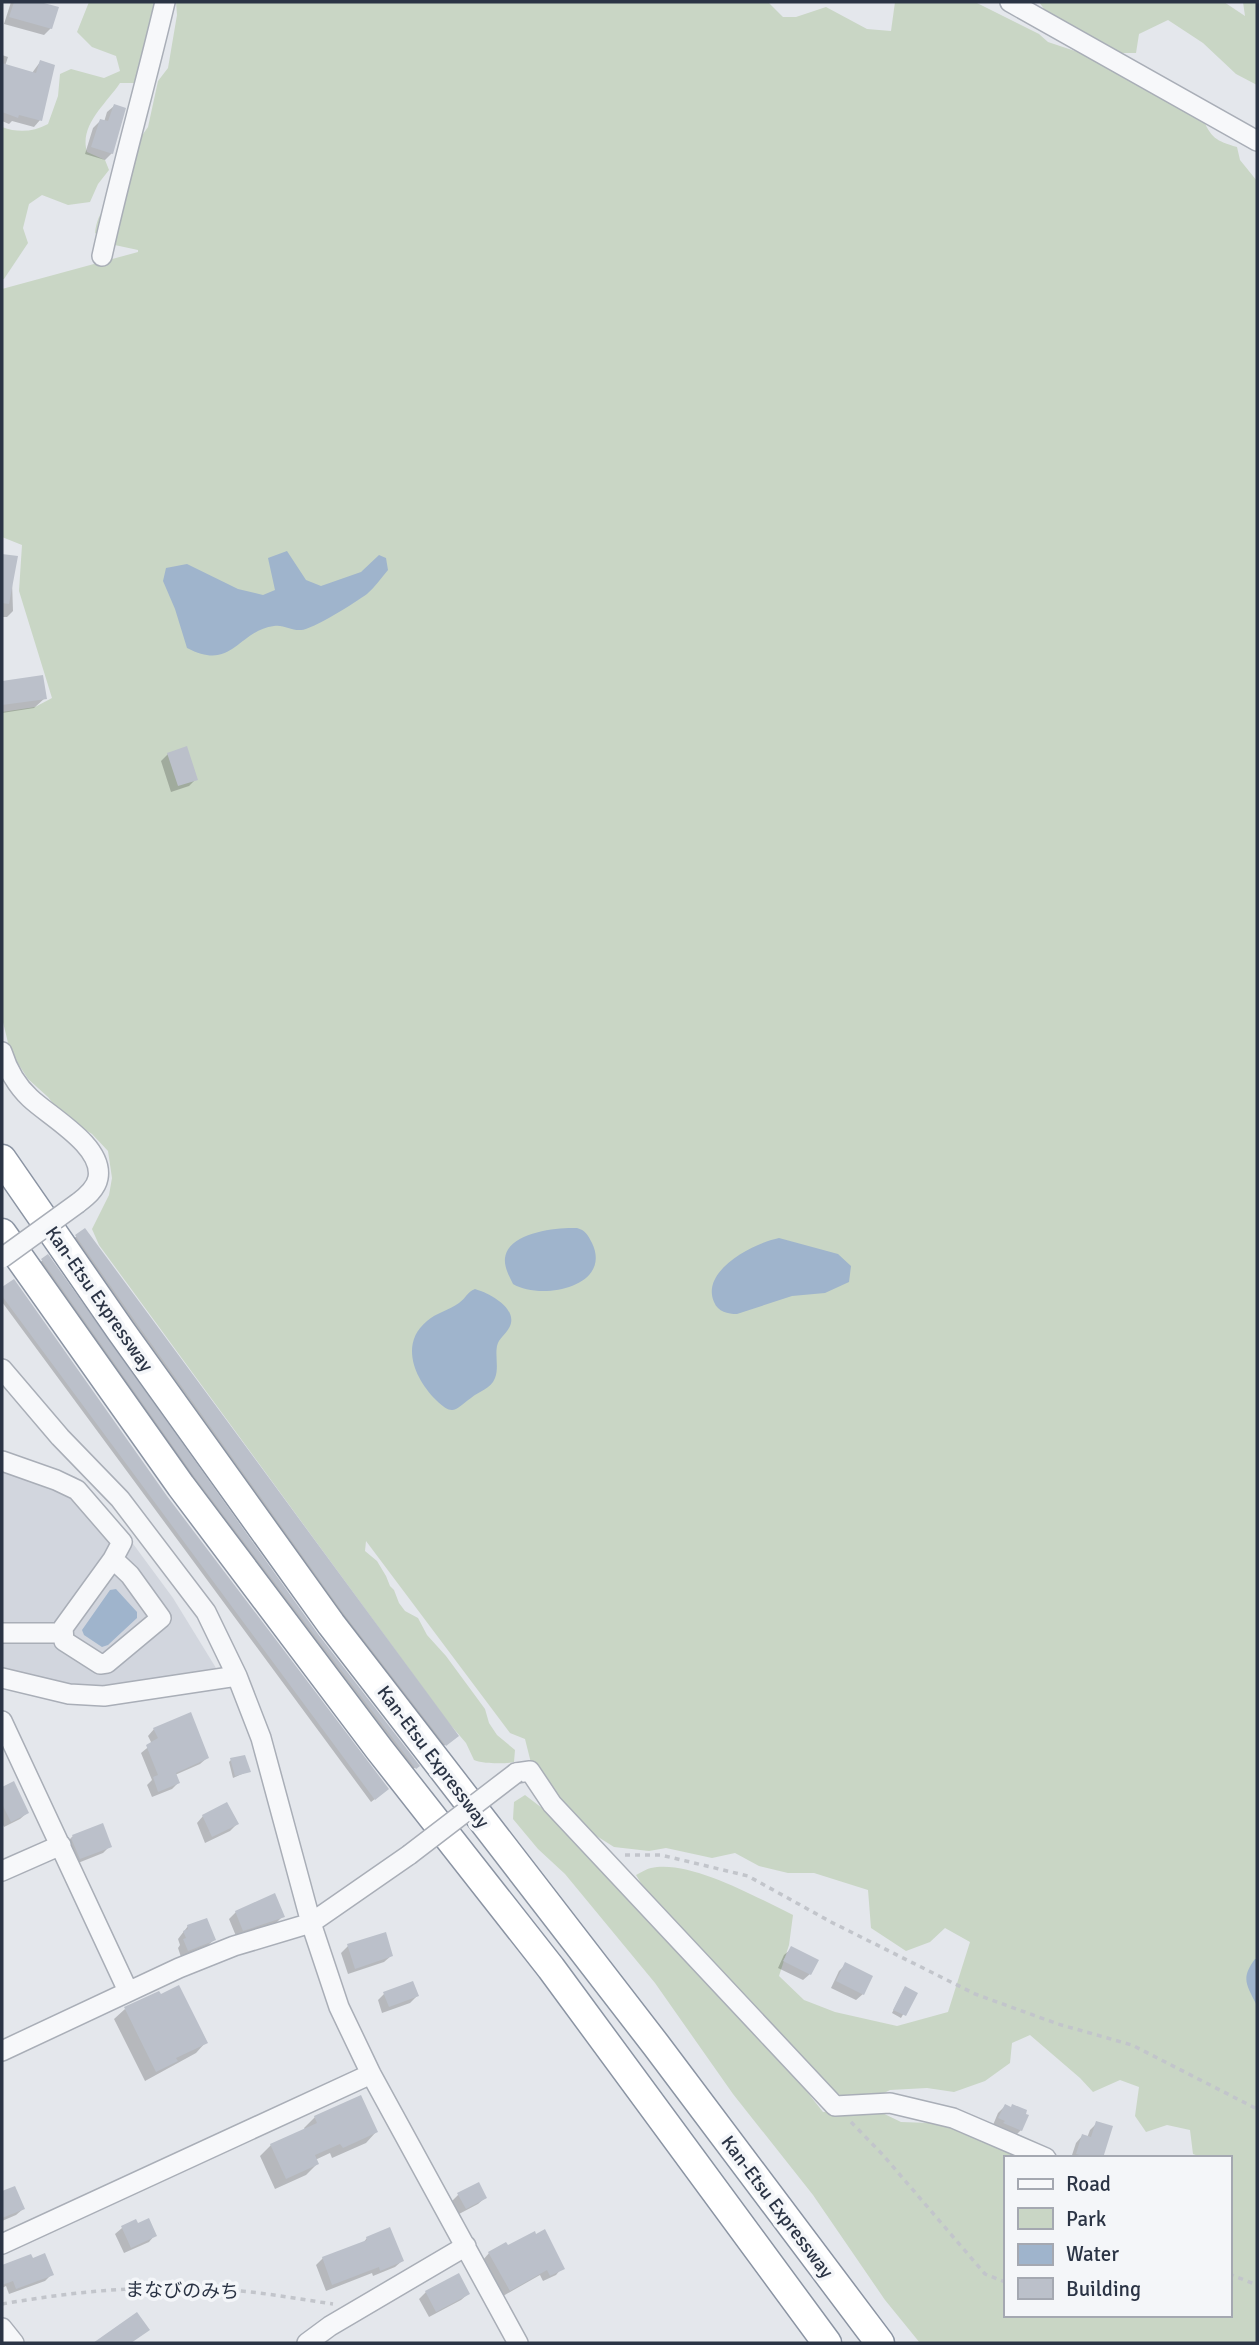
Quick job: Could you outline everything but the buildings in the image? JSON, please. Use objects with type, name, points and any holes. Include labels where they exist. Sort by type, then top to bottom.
[{"type":"highway","name":"Kan-Etsu Expressway","points":[[2,1159],[331,1624],[656,2045],[880,2343]]},
{"type":"highway","name":"Kan-Etsu Expressway","points":[[2,1233],[181,1486],[379,1749],[551,1968],[827,2343]]},
{"type":"street","points":[[102,256],[121,167],[147,79],[165,2]]},
{"type":"street","points":[[1010,2],[1257,141]]},
{"type":"street","points":[[2,1052],[6,1067],[28,1097],[62,1123],[90,1151],[96,1161],[99,1176],[96,1185],[78,1203],[2,1258]]},
{"type":"street","points":[[2,1369],[60,1437],[120,1500],[206,1612],[237,1676],[261,1738],[311,1923],[339,2007],[371,2074],[518,2343]]},
{"type":"street","points":[[2,1461],[77,1490],[122,1542],[113,1559],[63,1628],[64,1641],[100,1664],[107,1663],[161,1618],[130,1576],[113,1559]]},
{"type":"street","points":[[2,1633],[63,1633]]},
{"type":"street","points":[[2,1678],[69,1694],[104,1696],[237,1676]]},
{"type":"street","points":[[2,1721],[128,1992]]},
{"type":"street","points":[[2,2051],[179,1968],[234,1946],[311,1923],[409,1855],[516,1773],[530,1771],[552,1804],[835,2106],[890,2103],[942,2116],[1003,2138],[1042,2156]]},
{"type":"street","points":[[2,1871],[61,1845]]},
{"type":"street","points":[[2,2244],[371,2074]]},
{"type":"street","points":[[307,2343],[330,2326],[466,2246]]},
{"type":"street","points":[[2,2328],[14,2343]]},
{"type":"path","points":[[600,1855],[661,1855],[748,1876],[975,1994],[1058,2024],[1132,2045],[1257,2109]]},
{"type":"path","points":[[835,2106],[883,2155],[985,2274],[1004,2282]]},
{"type":"path","points":[[1231,2275],[1257,2285]]},
{"type":"path","name":"まなびのみち","points":[[2,2304],[97,2291],[162,2288],[227,2290],[363,2308]]},
{"type":"shaded area","points":[[2,1450],[76,1477],[128,1537],[173,1598],[216,1668],[213,1673],[108,1688],[83,1687],[2,1669]]},
{"type":"green space","points":[[89,2],[159,2],[138,83],[120,83],[90,124],[87,152],[105,160],[109,170],[98,184],[90,202],[68,205],[42,195],[29,204],[23,228],[28,243],[2,279],[2,127],[25,131],[48,124],[58,96],[60,74],[71,69],[104,78],[120,71],[116,56],[92,47],[77,32]]},
{"type":"green space","points":[[176,2],[768,2],[783,17],[796,17],[826,7],[867,29],[891,31],[895,2],[975,2],[1039,34],[1048,42],[1099,59],[1202,117],[1215,138],[1237,147],[1240,160],[1257,181],[1257,2343],[920,2343],[885,2300],[813,2195],[733,2094],[655,1983],[565,1874],[538,1849],[513,1819],[514,1802],[525,1795],[592,1855],[751,2021],[823,2112],[872,2108],[901,2122],[959,2124],[1015,2156],[1004,2156],[1004,2317],[1231,2317],[1231,2156],[1193,2154],[1190,2130],[1167,2125],[1146,2132],[1135,2116],[1139,2087],[1120,2080],[1093,2092],[1030,2035],[1012,2043],[1010,2063],[985,2081],[954,2092],[927,2088],[890,2090],[872,2099],[840,2095],[815,2079],[656,1908],[636,1875],[651,1868],[684,1869],[743,1890],[793,1915],[789,1945],[779,1976],[804,2000],[835,2012],[897,2026],[948,2012],[970,1942],[945,1928],[930,1942],[906,1951],[871,1928],[868,1890],[814,1873],[788,1873],[759,1866],[735,1853],[712,1858],[666,1848],[649,1851],[614,1847],[587,1830],[531,1763],[525,1739],[510,1733],[366,1541],[365,1551],[377,1561],[399,1603],[405,1611],[418,1618],[427,1635],[485,1709],[489,1723],[497,1735],[515,1750],[514,1762],[474,1760],[466,1743],[99,1245],[92,1229],[109,1195],[112,1178],[108,1151],[92,1134],[62,1115],[48,1097],[28,1079],[10,1051],[2,1018],[2,712],[35,707],[52,698],[19,591],[22,545],[2,537],[2,289],[138,252],[110,244],[95,233],[96,225],[109,204],[127,192],[141,137],[148,127],[158,81],[168,68],[177,15]]},
{"type":"green space","points":[[1039,2],[1224,2],[1245,16],[1243,2],[1257,2],[1257,85],[1236,74],[1203,43],[1168,20],[1139,34],[1136,53],[1119,53],[1050,17]]},
{"type":"water","points":[[287,551],[306,580],[321,586],[361,572],[379,555],[386,558],[388,570],[367,594],[307,629],[277,626],[262,629],[225,653],[215,655],[202,654],[187,648],[163,581],[166,568],[187,564],[238,589],[263,595],[275,590],[268,558]]},
{"type":"water","points":[[577,1228],[589,1238],[596,1258],[592,1270],[584,1280],[556,1290],[540,1291],[513,1284],[505,1258],[508,1249],[515,1242],[547,1230]]},
{"type":"water","points":[[779,1238],[838,1254],[851,1266],[849,1282],[825,1293],[792,1296],[737,1314],[718,1308],[712,1290],[722,1269],[744,1252]]},
{"type":"water","points":[[475,1289],[488,1294],[507,1308],[511,1321],[497,1346],[497,1370],[493,1382],[455,1410],[451,1410],[436,1400],[422,1382],[413,1361],[414,1340],[418,1330],[427,1321],[459,1303]]},
{"type":"water","points":[[116,1589],[137,1612],[137,1618],[108,1645],[102,1647],[84,1635],[82,1630],[110,1590]]},
{"type":"water","points":[[1257,1959],[1257,2006],[1246,1977]]}]
